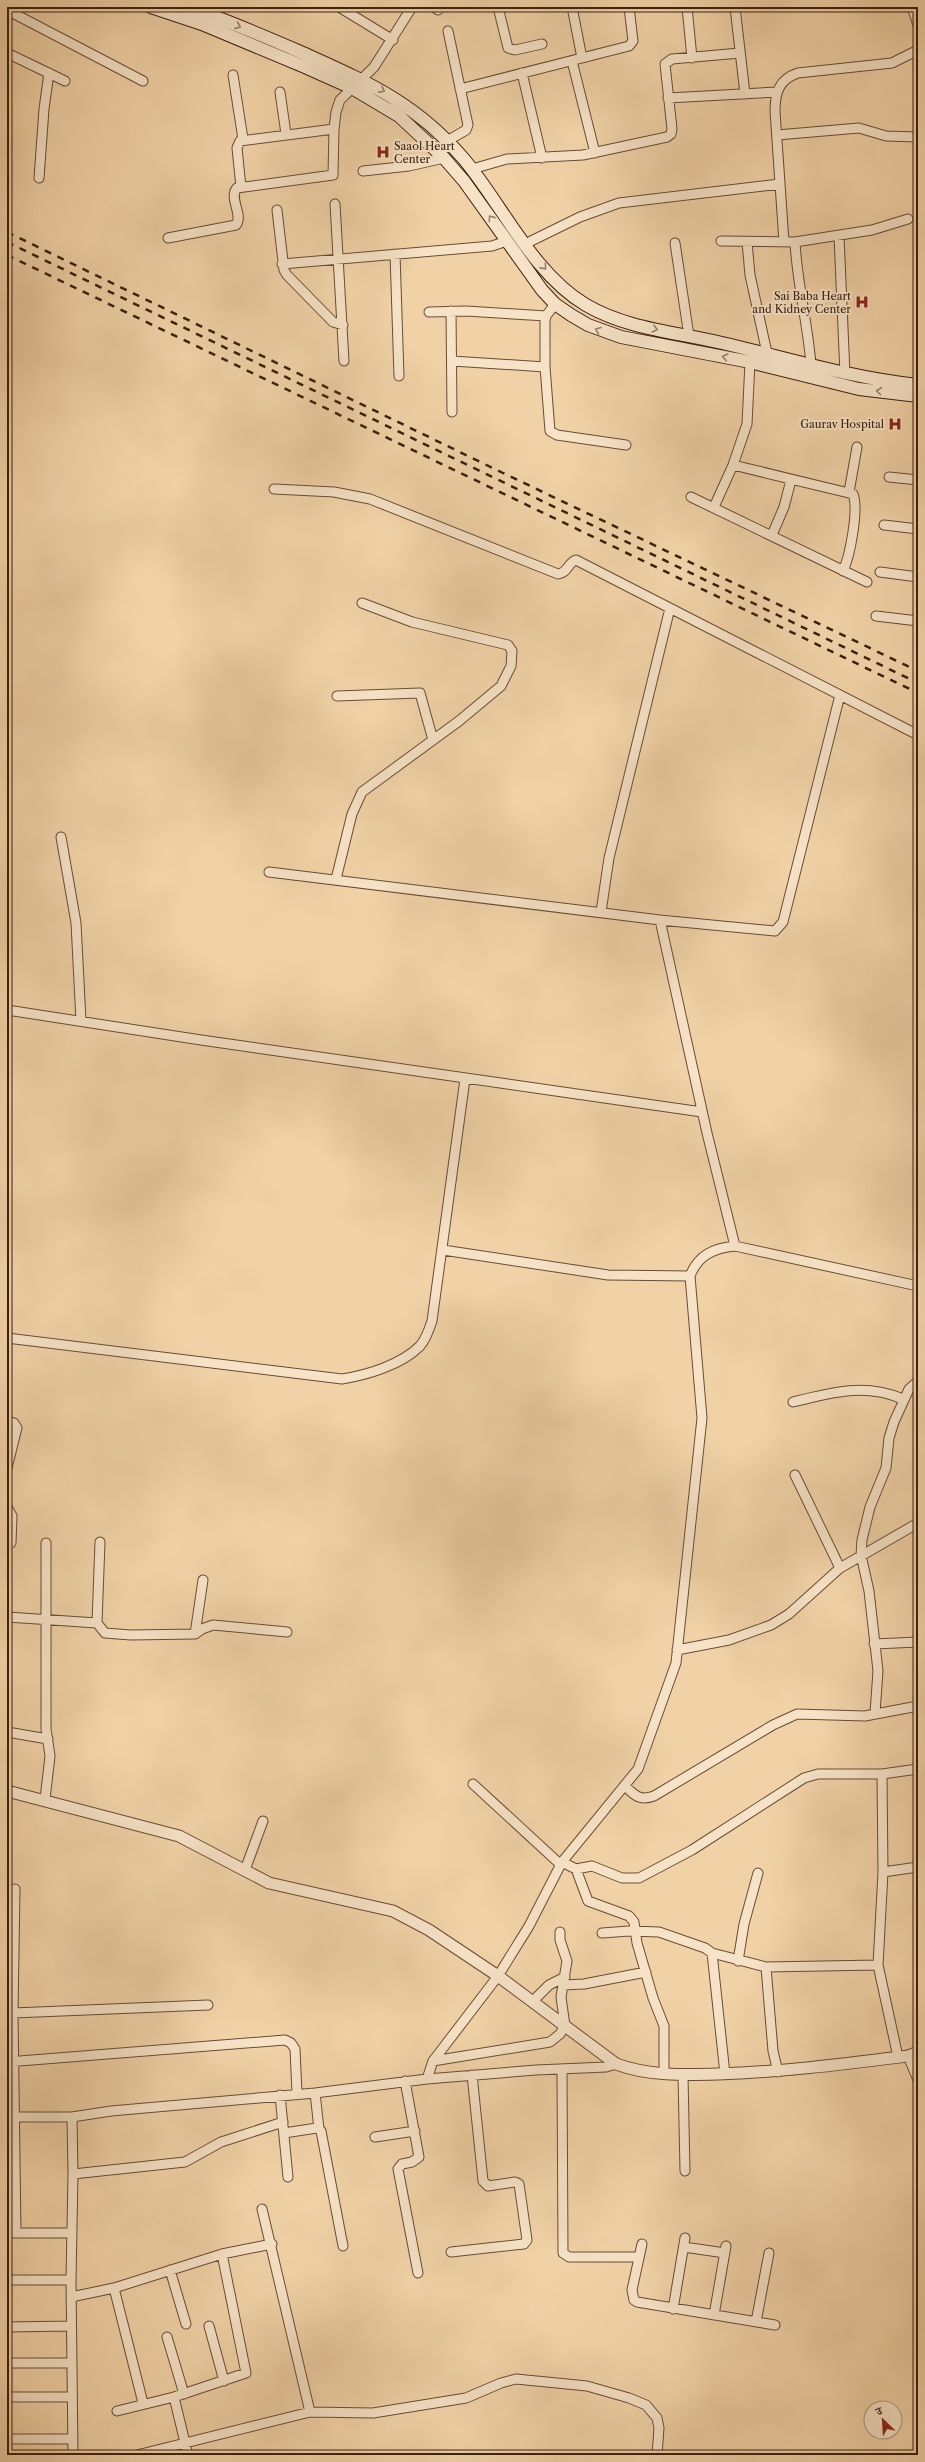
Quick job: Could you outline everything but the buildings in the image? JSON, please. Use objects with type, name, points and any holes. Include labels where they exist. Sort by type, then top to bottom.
[{"type":"main road","points":[[151,7],[234,37],[352,88],[399,116],[444,158],[476,197],[525,268],[555,304],[588,325],[621,337],[750,362],[859,389],[918,396]]},
{"type":"main road","points":[[188,7],[278,42],[362,80],[408,106],[447,141],[472,169],[525,244],[550,273],[586,305],[622,320],[767,353],[845,374],[918,385]]},
{"type":"street","points":[[339,7],[393,40]]},
{"type":"street","points":[[168,238],[236,225],[239,219],[235,190],[241,187],[333,175],[334,129],[338,105],[352,88],[374,67],[393,40],[412,7]]},
{"type":"street","points":[[498,7],[508,48],[515,50],[542,44]]},
{"type":"street","points":[[572,7],[582,58]]},
{"type":"street","points":[[460,89],[572,61],[632,44],[629,7]]},
{"type":"street","points":[[687,7],[692,58]]},
{"type":"street","points":[[735,7],[745,94]]},
{"type":"street","points":[[912,7],[918,25]]},
{"type":"street","points":[[7,10],[143,82]]},
{"type":"street","points":[[447,141],[466,130],[468,125],[448,32]]},
{"type":"street","points":[[784,242],[775,111],[777,92],[785,79],[798,73],[892,62],[918,50]]},
{"type":"street","points":[[7,53],[66,81]]},
{"type":"street","points":[[472,169],[506,159],[542,158],[595,153],[671,134],[672,129],[665,64],[672,59],[740,53]]},
{"type":"street","points":[[572,61],[595,153]]},
{"type":"street","points":[[40,178],[44,109],[49,73]]},
{"type":"street","points":[[522,73],[542,158]]},
{"type":"street","points":[[233,74],[243,139]]},
{"type":"street","points":[[280,92],[286,134]]},
{"type":"street","points":[[668,98],[777,92]]},
{"type":"street","points":[[777,135],[859,128],[886,136],[918,137]]},
{"type":"street","points":[[241,187],[237,143],[243,139],[334,129]]},
{"type":"street","points":[[363,171],[409,166],[444,158]]},
{"type":"street","points":[[525,244],[580,217],[619,203],[780,184]]},
{"type":"street","points":[[335,204],[340,258],[344,361]]},
{"type":"street","points":[[277,210],[282,264],[287,276],[333,322],[343,325]]},
{"type":"street","points":[[721,241],[795,242],[839,236],[908,219]]},
{"type":"street","points":[[839,236],[845,374]]},
{"type":"street","points":[[282,264],[492,246],[507,241]]},
{"type":"street","points":[[748,242],[750,275],[767,353]]},
{"type":"street","points":[[795,242],[797,272],[808,332],[812,365]]},
{"type":"street","points":[[675,243],[689,336]]},
{"type":"street","points":[[395,254],[399,376]]},
{"type":"street","points":[[555,304],[546,316],[545,367],[548,428],[552,434],[626,445]]},
{"type":"street","points":[[429,312],[451,311],[546,316]]},
{"type":"street","points":[[451,311],[452,412]]},
{"type":"street","points":[[452,361],[545,367]]},
{"type":"street","points":[[714,507],[733,465],[747,424],[750,362]]},
{"type":"street","points":[[849,492],[857,447]]},
{"type":"street","points":[[733,465],[791,480],[849,492],[854,498],[855,504],[850,551],[843,571]]},
{"type":"street","points":[[889,477],[918,480]]},
{"type":"street","points":[[772,536],[784,507],[791,480]]},
{"type":"street","points":[[274,489],[334,492],[370,499],[558,574],[565,571],[571,563],[576,560],[918,735]]},
{"type":"street","points":[[691,497],[867,582]]},
{"type":"street","points":[[884,525],[918,529]]},
{"type":"street","points":[[880,572],[918,577]]},
{"type":"street","points":[[336,879],[352,814],[362,792],[433,740],[501,686],[511,666],[512,651],[510,647],[412,622],[362,604]]},
{"type":"street","points":[[601,912],[609,858],[670,608]]},
{"type":"street","points":[[876,616],[918,621]]},
{"type":"street","points":[[337,696],[420,693],[433,740]]},
{"type":"street","points":[[269,872],[768,932],[780,928],[840,695]]},
{"type":"street","points":[[61,837],[76,923],[81,1021]]},
{"type":"street","points":[[660,920],[702,1112],[735,1246]]},
{"type":"street","points":[[7,1010],[465,1079],[702,1112]]},
{"type":"street","points":[[7,1338],[342,1380],[359,1377],[405,1357],[420,1346],[427,1336],[432,1321],[443,1250],[465,1079]]},
{"type":"street","points":[[427,2079],[433,2061],[498,1976],[529,1926],[563,1861],[642,1763],[676,1663],[702,1418],[690,1276],[699,1259],[711,1250],[735,1246],[918,1286]]},
{"type":"street","points":[[443,1250],[608,1275],[690,1276]]},
{"type":"street","points":[[875,1713],[878,1672],[869,1591],[861,1555],[868,1513],[886,1468],[889,1438],[903,1399],[918,1381]]},
{"type":"street","points":[[793,1402],[851,1389],[875,1390],[903,1399]]},
{"type":"street","points":[[7,1421],[14,1423],[17,1428],[7,1468]]},
{"type":"street","points":[[795,1476],[840,1568]]},
{"type":"street","points":[[7,1507],[12,1516],[11,1543]]},
{"type":"street","points":[[677,1650],[729,1640],[771,1625],[789,1614],[840,1568],[918,1523]]},
{"type":"street","points":[[100,1542],[97,1622],[105,1633],[131,1635],[195,1634],[202,1629],[213,1625],[287,1632]]},
{"type":"street","points":[[45,1799],[50,1756],[48,1739],[45,1618],[46,1543]]},
{"type":"street","points":[[195,1634],[202,1580]]},
{"type":"street","points":[[7,1617],[97,1622]]},
{"type":"street","points":[[874,1644],[918,1642]]},
{"type":"street","points":[[623,1788],[641,1799],[654,1796],[773,1725],[797,1714],[865,1716],[918,1706]]},
{"type":"street","points":[[7,1732],[48,1739]]},
{"type":"street","points":[[576,1870],[592,1866],[622,1878],[639,1878],[692,1850],[804,1778],[818,1774],[882,1774],[918,1769]]},
{"type":"street","points":[[882,1774],[883,1872],[878,1965],[908,2055],[918,2080]]},
{"type":"street","points":[[473,1784],[563,1861],[576,1870],[588,1901],[629,1916],[634,1922],[652,1998],[664,2026],[664,2073]]},
{"type":"street","points":[[7,1791],[45,1799],[179,1836],[269,1882],[393,1911],[429,1930],[498,1976],[616,2064],[632,2070],[683,2075],[778,2072],[908,2055]]},
{"type":"street","points":[[245,1870],[263,1821]]},
{"type":"street","points":[[883,1872],[918,1867]]},
{"type":"street","points":[[738,1961],[744,1924],[758,1873]]},
{"type":"street","points":[[14,1889],[11,1908],[10,1958],[11,2233],[71,2233]]},
{"type":"street","points":[[602,1933],[635,1931],[659,1932],[705,1948],[712,1953],[738,1961],[766,1967],[878,1965]]},
{"type":"street","points":[[433,2061],[550,2042],[560,2034],[565,2026],[561,1997],[567,1961],[560,1940],[560,1932]]},
{"type":"street","points":[[712,1953],[725,2074]]},
{"type":"street","points":[[766,1967],[773,2051],[778,2072]]},
{"type":"street","points":[[532,2002],[548,1985],[564,1981],[584,1984],[646,1972]]},
{"type":"street","points":[[11,2009],[208,2005]]},
{"type":"street","points":[[11,2062],[285,2040],[291,2043],[295,2049],[297,2093]]},
{"type":"street","points":[[11,2118],[72,2117],[111,2111],[186,2106],[297,2093],[315,2093],[427,2079],[606,2067],[616,2064]]},
{"type":"street","points":[[562,2069],[564,2253],[569,2257],[639,2257]]},
{"type":"street","points":[[451,2252],[524,2244],[527,2240],[519,2184],[515,2182],[488,2186],[483,2181],[472,2075]]},
{"type":"street","points":[[683,2075],[685,2171]]},
{"type":"street","points":[[405,2082],[419,2159],[402,2164],[398,2169],[418,2273]]},
{"type":"street","points":[[315,2093],[319,2129],[343,2246]]},
{"type":"street","points":[[280,2095],[288,2177]]},
{"type":"street","points":[[72,2117],[73,2174],[71,2233],[71,2326],[74,2455]]},
{"type":"street","points":[[73,2174],[185,2162],[221,2142],[283,2122]]},
{"type":"street","points":[[284,2133],[319,2129]]},
{"type":"street","points":[[375,2137],[415,2131]]},
{"type":"street","points":[[262,2209],[272,2244],[310,2412]]},
{"type":"street","points":[[673,2308],[684,2242],[725,2250],[714,2315]]},
{"type":"street","points":[[71,2296],[114,2288],[222,2254],[272,2244]]},
{"type":"street","points":[[642,2244],[632,2290],[634,2300],[642,2304],[775,2325]]},
{"type":"street","points":[[756,2322],[769,2253]]},
{"type":"street","points":[[117,2411],[142,2403],[184,2394],[244,2375],[247,2371],[222,2254]]},
{"type":"street","points":[[170,2270],[186,2324]]},
{"type":"street","points":[[7,2280],[71,2280]]},
{"type":"street","points":[[114,2288],[142,2403]]},
{"type":"street","points":[[7,2327],[71,2326]]},
{"type":"street","points":[[209,2326],[224,2381]]},
{"type":"street","points":[[167,2338],[184,2394]]},
{"type":"street","points":[[7,2362],[72,2363]]},
{"type":"street","points":[[137,2455],[310,2412],[381,2412],[466,2398],[502,2383],[516,2380],[587,2386],[629,2398],[652,2410],[657,2418],[659,2428],[657,2455]]},
{"type":"street","points":[[7,2397],[72,2397]]},
{"type":"street","points":[[174,2397],[188,2455]]},
{"type":"street","points":[[7,2439],[73,2439]]},
{"type":"railway","points":[[7,232],[503,473],[918,671]]},
{"type":"railway","points":[[7,242],[918,683]]},
{"type":"railway","points":[[7,255],[918,693]]},
{"type":"place","name":"Saaol Heart Center","points":[[383,152]]},
{"type":"place","name":"Sai Baba Heart and Kidney Center","points":[[862,302]]},
{"type":"place","name":"Gaurav Hospital","points":[[895,424]]}]
